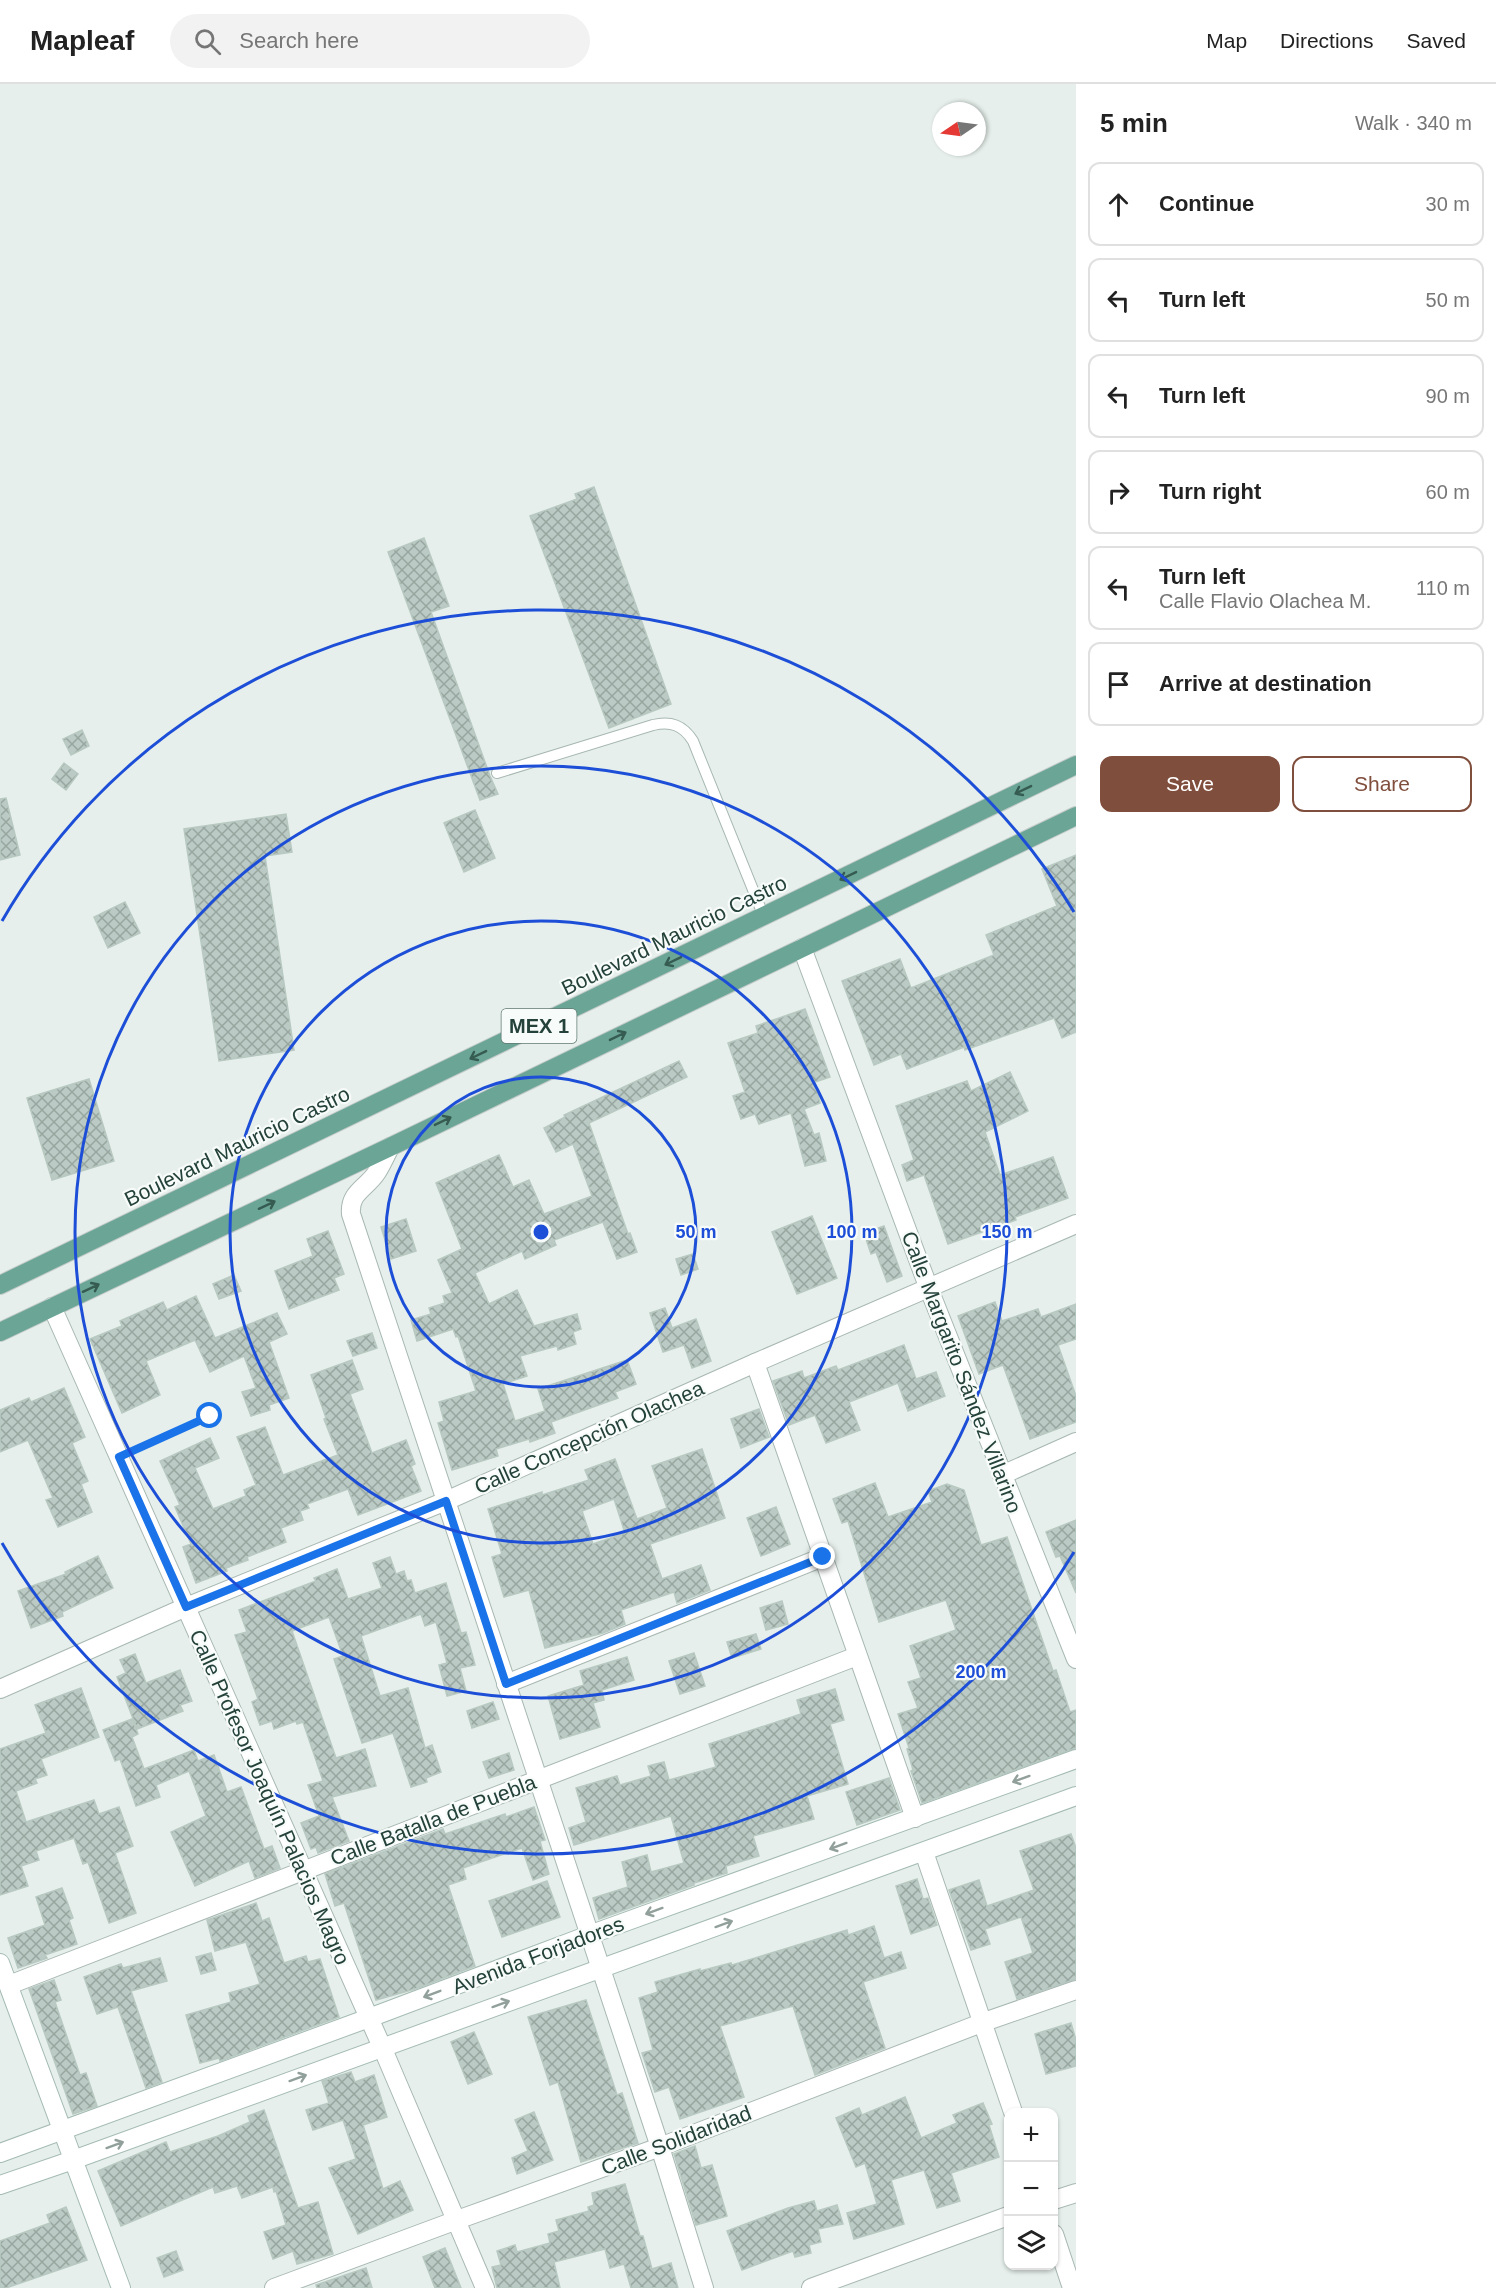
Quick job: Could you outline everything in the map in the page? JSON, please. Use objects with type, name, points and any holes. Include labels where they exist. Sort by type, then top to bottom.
[{"type":"main road","name":"Boulevard Mauricio Castro","points":[[0,1285],[1076,765]]},
{"type":"main road","name":"MEX 1","points":[[0,1332],[390,1147],[1076,816]]},
{"type":"street","name":"Calle Margarito Sández Villarino","points":[[802,948],[929,1289],[1074,1651]]},
{"type":"street","points":[[390,1147],[377,1173],[355,1195],[350,1204],[351,1214],[705,2288]]},
{"type":"street","name":"Calle Concepción Olachea","points":[[0,1689],[186,1607],[446,1501],[755,1363],[1076,1224]]},
{"type":"street","name":"Calle Profesor Joaquín Palacios Magro","points":[[52,1307],[382,2047],[485,2288]]},
{"type":"street","points":[[755,1363],[915,1818]]},
{"type":"street","points":[[1002,1475],[1076,1442]]},
{"type":"street","points":[[506,1684],[823,1557]]},
{"type":"street","name":"Calle Batalla de Puebla","points":[[9,1985],[857,1656]]},
{"type":"street","name":"Avenida Forjadores","points":[[0,2153],[589,1935],[1076,1759]]},
{"type":"street","name":"Avenida Forjadores","points":[[0,2185],[1076,1796]]},
{"type":"street","points":[[924,1852],[1012,2108]]},
{"type":"street","points":[[0,1963],[121,2288]]},
{"type":"street","name":"Calle Solidaridad","points":[[274,2288],[660,2148],[984,2022],[1076,1990]]},
{"type":"street","points":[[1058,2198],[1076,2193]]},
{"type":"street","points":[[811,2288],[1004,2217]]},
{"type":"street","points":[[1058,2248],[1072,2288]]},
{"type":"lane","points":[[497,773],[653,724],[675,723],[693,741],[764,917]]},
{"type":"path","points":[[119,1457],[210,1416]]},
{"type":"building","points":[[594,487],[671,704],[609,728],[530,516],[577,499],[575,494]]},
{"type":"building","points":[[424,538],[449,606],[431,612],[498,794],[480,800],[388,552]]},
{"type":"building","points":[[82,730],[89,746],[71,755],[63,739]]},
{"type":"building","points":[[64,763],[78,774],[66,790],[52,779]]},
{"type":"building","points":[[6,798],[20,855],[0,860],[0,799]]},
{"type":"building","points":[[475,810],[495,858],[464,872],[444,823]]},
{"type":"building","points":[[286,814],[292,852],[265,856],[294,1050],[219,1061],[184,829]]},
{"type":"building","points":[[1076,855],[1076,1032],[1062,1038],[1054,1018],[965,1050],[964,1047],[907,1069],[901,1054],[874,1065],[842,981],[900,959],[911,988],[994,955],[986,935],[1057,906],[1042,869]]},
{"type":"building","points":[[125,902],[140,933],[108,948],[94,917]]},
{"type":"building","points":[[805,1009],[830,1077],[815,1082],[820,1103],[804,1109],[814,1135],[819,1133],[826,1161],[805,1166],[791,1113],[759,1124],[755,1114],[741,1119],[733,1096],[745,1092],[728,1043],[758,1033],[756,1026]]},
{"type":"building","points":[[679,1061],[687,1077],[589,1123],[628,1234],[630,1233],[637,1252],[617,1259],[603,1222],[554,1240],[556,1245],[525,1259],[522,1251],[475,1273],[489,1304],[517,1290],[534,1326],[577,1314],[581,1329],[573,1332],[576,1344],[558,1350],[557,1346],[520,1356],[527,1376],[503,1384],[515,1421],[545,1411],[538,1389],[627,1360],[636,1384],[615,1392],[618,1398],[551,1422],[555,1433],[530,1442],[529,1439],[496,1449],[498,1456],[452,1470],[438,1423],[444,1421],[439,1402],[476,1391],[458,1336],[456,1337],[453,1329],[417,1341],[411,1320],[431,1314],[429,1308],[445,1303],[443,1296],[452,1293],[438,1260],[462,1249],[436,1183],[499,1155],[513,1187],[529,1180],[544,1214],[592,1196],[573,1144],[556,1152],[544,1128],[565,1117],[564,1115]]},
{"type":"building","points":[[1010,1072],[1028,1111],[985,1132],[1000,1175],[1053,1157],[1068,1198],[1015,1217],[1016,1220],[948,1244],[924,1175],[907,1181],[902,1165],[914,1160],[896,1106],[967,1081],[971,1091]]},
{"type":"building","points":[[89,1079],[114,1161],[52,1180],[27,1098]]},
{"type":"building","points":[[812,1216],[837,1278],[797,1294],[772,1232]]},
{"type":"building","points":[[406,1219],[416,1251],[391,1259],[381,1227]]},
{"type":"building","points":[[884,1226],[902,1276],[887,1282],[876,1252],[871,1254],[864,1233]]},
{"type":"building","points":[[328,1231],[344,1274],[334,1278],[339,1290],[289,1309],[275,1271],[313,1256],[307,1239]]},
{"type":"building","points":[[693,1254],[698,1269],[681,1275],[676,1259]]},
{"type":"building","points":[[234,1275],[241,1291],[219,1299],[213,1284]]},
{"type":"building","points":[[196,1296],[215,1338],[277,1313],[287,1334],[269,1342],[289,1398],[269,1405],[270,1410],[251,1416],[242,1392],[256,1388],[244,1356],[210,1372],[195,1340],[146,1361],[160,1395],[122,1413],[90,1339],[122,1326],[120,1321],[163,1302],[167,1310]]},
{"type":"building","points":[[995,1302],[1002,1321],[1038,1309],[1041,1317],[1076,1304],[1076,1339],[1058,1345],[1076,1396],[1076,1422],[1030,1439],[1003,1365],[979,1374],[958,1316]]},
{"type":"building","points":[[665,1308],[672,1328],[696,1319],[711,1361],[692,1368],[684,1345],[663,1352],[650,1313]]},
{"type":"building","points":[[372,1333],[377,1348],[353,1356],[347,1341]]},
{"type":"building","points":[[904,1345],[916,1379],[936,1372],[945,1396],[908,1411],[898,1383],[849,1402],[860,1430],[826,1443],[815,1415],[789,1425],[773,1381],[802,1371],[804,1378],[836,1366],[838,1370]]},
{"type":"building","points":[[352,1360],[363,1389],[350,1394],[372,1453],[406,1440],[415,1464],[411,1466],[421,1491],[358,1515],[348,1489],[307,1504],[309,1508],[300,1511],[303,1520],[281,1528],[286,1542],[247,1557],[248,1560],[226,1568],[227,1571],[196,1583],[183,1547],[191,1544],[175,1507],[180,1505],[160,1461],[210,1438],[219,1458],[195,1468],[213,1509],[246,1496],[244,1490],[256,1485],[237,1437],[265,1427],[283,1475],[338,1455],[311,1375]]},
{"type":"building","points":[[64,1388],[85,1437],[72,1443],[88,1481],[81,1484],[92,1512],[58,1527],[46,1500],[53,1498],[28,1440],[0,1452],[0,1410],[29,1398],[31,1402]]},
{"type":"building","points":[[759,1409],[769,1437],[741,1448],[731,1419]]},
{"type":"building","points":[[702,1449],[725,1518],[650,1544],[662,1579],[701,1565],[710,1590],[677,1603],[674,1592],[621,1610],[625,1624],[603,1633],[545,1648],[529,1590],[504,1597],[492,1557],[502,1554],[488,1509],[589,1480],[585,1470],[615,1459],[637,1519],[667,1508],[652,1466]],"holes":[[[614,1499],[625,1533],[593,1544],[582,1511]]]},
{"type":"building","points":[[875,1483],[888,1517],[932,1502],[928,1491],[947,1484],[964,1490],[981,1545],[1007,1537],[1053,1671],[1056,1670],[1070,1712],[1076,1710],[1076,1748],[922,1803],[911,1771],[913,1770],[907,1749],[909,1748],[898,1714],[918,1708],[908,1682],[921,1678],[910,1646],[956,1630],[946,1600],[879,1622],[848,1521],[842,1523],[833,1499]]},
{"type":"building","points":[[776,1507],[790,1544],[761,1556],[747,1518]]},
{"type":"building","points":[[1076,1520],[1076,1593],[1060,1556],[1056,1557],[1046,1532]]},
{"type":"building","points":[[98,1556],[113,1588],[62,1612],[63,1616],[31,1628],[18,1591],[66,1574],[65,1572]]},
{"type":"building","points":[[390,1557],[396,1574],[404,1571],[407,1581],[411,1580],[415,1593],[446,1583],[461,1633],[466,1632],[475,1665],[460,1668],[466,1691],[447,1696],[439,1665],[447,1663],[436,1622],[425,1626],[421,1614],[361,1636],[380,1696],[408,1688],[425,1748],[432,1745],[441,1772],[426,1778],[427,1782],[411,1787],[393,1733],[362,1743],[334,1659],[343,1656],[329,1617],[292,1631],[336,1758],[365,1749],[376,1786],[332,1797],[349,1841],[318,1853],[316,1847],[311,1849],[301,1823],[319,1816],[308,1785],[323,1781],[303,1722],[297,1724],[296,1721],[274,1729],[272,1721],[260,1725],[252,1702],[258,1699],[235,1635],[247,1632],[239,1610],[316,1581],[314,1578],[337,1569],[348,1599],[382,1588],[373,1563]]},
{"type":"building","points":[[782,1601],[788,1624],[766,1630],[760,1608]]},
{"type":"building","points":[[756,1634],[761,1649],[732,1658],[727,1642]]},
{"type":"building","points":[[694,1653],[705,1686],[680,1694],[669,1661]]},
{"type":"building","points":[[135,1654],[146,1683],[180,1670],[192,1701],[180,1705],[183,1711],[137,1729],[117,1677],[126,1673],[120,1660]]},
{"type":"building","points":[[627,1657],[634,1680],[602,1690],[604,1700],[593,1703],[600,1727],[560,1739],[548,1696],[584,1685],[580,1671]]},
{"type":"building","points":[[81,1688],[99,1737],[41,1759],[47,1775],[35,1779],[37,1783],[16,1791],[26,1822],[94,1800],[99,1814],[119,1807],[133,1846],[115,1853],[136,1913],[109,1923],[88,1862],[83,1864],[74,1838],[36,1851],[39,1860],[21,1866],[28,1886],[0,1895],[0,1749],[46,1733],[35,1705]]},
{"type":"building","points":[[835,1689],[844,1720],[830,1724],[848,1784],[807,1796],[814,1819],[753,1836],[759,1856],[726,1866],[727,1873],[599,1919],[593,1898],[628,1887],[622,1862],[647,1855],[651,1872],[684,1863],[671,1816],[574,1845],[569,1828],[586,1822],[576,1788],[617,1776],[620,1785],[651,1776],[648,1766],[664,1762],[669,1780],[716,1767],[709,1744],[801,1714],[797,1700]]},
{"type":"building","points":[[493,1702],[499,1719],[472,1728],[467,1711]]},
{"type":"building","points":[[132,1719],[138,1734],[132,1737],[144,1769],[194,1750],[198,1761],[214,1755],[227,1792],[241,1787],[264,1849],[272,1846],[280,1868],[255,1878],[249,1861],[195,1886],[171,1832],[206,1816],[189,1771],[156,1785],[160,1797],[136,1806],[120,1759],[115,1761],[103,1730]]},
{"type":"building","points":[[509,1753],[514,1770],[489,1778],[483,1762]]},
{"type":"building","points":[[889,1778],[900,1810],[857,1825],[846,1792]]},
{"type":"building","points":[[534,1807],[545,1840],[540,1841],[549,1874],[533,1880],[522,1848],[463,1868],[466,1879],[448,1885],[475,1966],[415,1989],[376,2000],[344,1903],[335,1906],[325,1874],[443,1829],[445,1834]]},
{"type":"building","points":[[1071,1834],[1076,1848],[1076,1979],[1017,1999],[1005,1962],[1033,1953],[1021,1917],[985,1929],[990,1944],[971,1950],[949,1890],[979,1880],[987,1906],[1034,1890],[1020,1851]]},
{"type":"building","points":[[917,1879],[923,1899],[928,1898],[937,1925],[911,1934],[896,1886]]},
{"type":"building","points":[[547,1881],[560,1917],[502,1937],[489,1901]]},
{"type":"building","points":[[62,1888],[73,1918],[69,1920],[77,1944],[45,1955],[47,1958],[18,1968],[8,1938],[45,1925],[36,1897]]},
{"type":"building","points":[[256,1903],[262,1921],[269,1918],[284,1963],[306,1956],[308,1962],[320,1959],[339,2017],[220,2061],[219,2058],[200,2063],[186,2015],[231,2002],[229,1993],[260,1984],[246,1942],[215,1951],[207,1920]]},
{"type":"building","points":[[874,1926],[884,1958],[901,1952],[906,1968],[863,1982],[885,2048],[815,2075],[793,2006],[720,2026],[744,2097],[680,2119],[669,2087],[655,2092],[642,2053],[653,2050],[639,1998],[658,1992],[655,1982],[700,1969],[700,1971],[731,1963],[732,1965],[847,1930],[848,1935]]},
{"type":"building","points":[[211,1953],[216,1970],[201,1974],[196,1957]]},
{"type":"building","points":[[160,1958],[167,1981],[131,1991],[162,2082],[146,2088],[118,2007],[97,2014],[84,1977],[121,1964],[123,1968]]},
{"type":"building","points":[[54,1980],[61,2000],[55,2002],[80,2075],[86,2073],[97,2106],[73,2114],[29,1989]]},
{"type":"building","points":[[586,2000],[617,2095],[622,2093],[638,2143],[581,2162],[558,2082],[550,2085],[528,2017]]},
{"type":"building","points":[[1071,2023],[1076,2040],[1076,2066],[1046,2074],[1035,2034]]},
{"type":"building","points":[[474,2032],[492,2074],[468,2084],[451,2042]]},
{"type":"building","points":[[351,2072],[355,2082],[374,2075],[387,2117],[363,2125],[383,2189],[400,2181],[413,2210],[358,2234],[329,2168],[356,2159],[343,2120],[313,2130],[306,2110],[329,2103],[322,2081]]},
{"type":"building","points":[[905,2097],[921,2138],[957,2123],[953,2115],[983,2103],[992,2124],[989,2125],[999,2157],[951,2173],[960,2201],[937,2208],[924,2170],[891,2180],[904,2224],[854,2239],[847,2213],[877,2204],[865,2163],[856,2167],[836,2118],[859,2108],[862,2115]]},
{"type":"building","points":[[264,2110],[298,2208],[318,2202],[333,2254],[297,2264],[293,2251],[273,2259],[264,2232],[286,2225],[273,2187],[242,2198],[237,2186],[215,2193],[213,2187],[121,2226],[98,2171],[166,2142],[170,2152],[218,2136],[250,2122],[248,2116]]},
{"type":"building","points":[[534,2112],[553,2160],[517,2174],[512,2158],[528,2151],[515,2120]]},
{"type":"building","points":[[695,2146],[701,2168],[712,2165],[727,2216],[696,2225],[674,2154]]},
{"type":"building","points":[[625,2184],[652,2269],[671,2263],[678,2288],[631,2288],[624,2264],[610,2268],[605,2249],[554,2262],[560,2288],[497,2288],[492,2267],[501,2265],[497,2251],[515,2245],[517,2252],[550,2243],[548,2234],[559,2231],[556,2220],[589,2211],[588,2207],[594,2205],[592,2193]]},
{"type":"building","points":[[814,2201],[817,2211],[837,2205],[843,2224],[818,2229],[821,2242],[809,2245],[811,2253],[795,2257],[793,2251],[742,2270],[727,2231],[788,2208]]},
{"type":"building","points":[[66,2207],[87,2260],[6,2288],[0,2288],[0,2241],[50,2223],[47,2215]]},
{"type":"building","points":[[445,2248],[461,2288],[435,2288],[423,2257]]},
{"type":"building","points":[[176,2251],[183,2270],[164,2277],[157,2258]]},
{"type":"building","points":[[366,2268],[372,2288],[317,2288],[316,2285]]},
{"type":"route","points":[[210,1416],[119,1457],[186,1607],[446,1501],[506,1684],[823,1557]]}]
